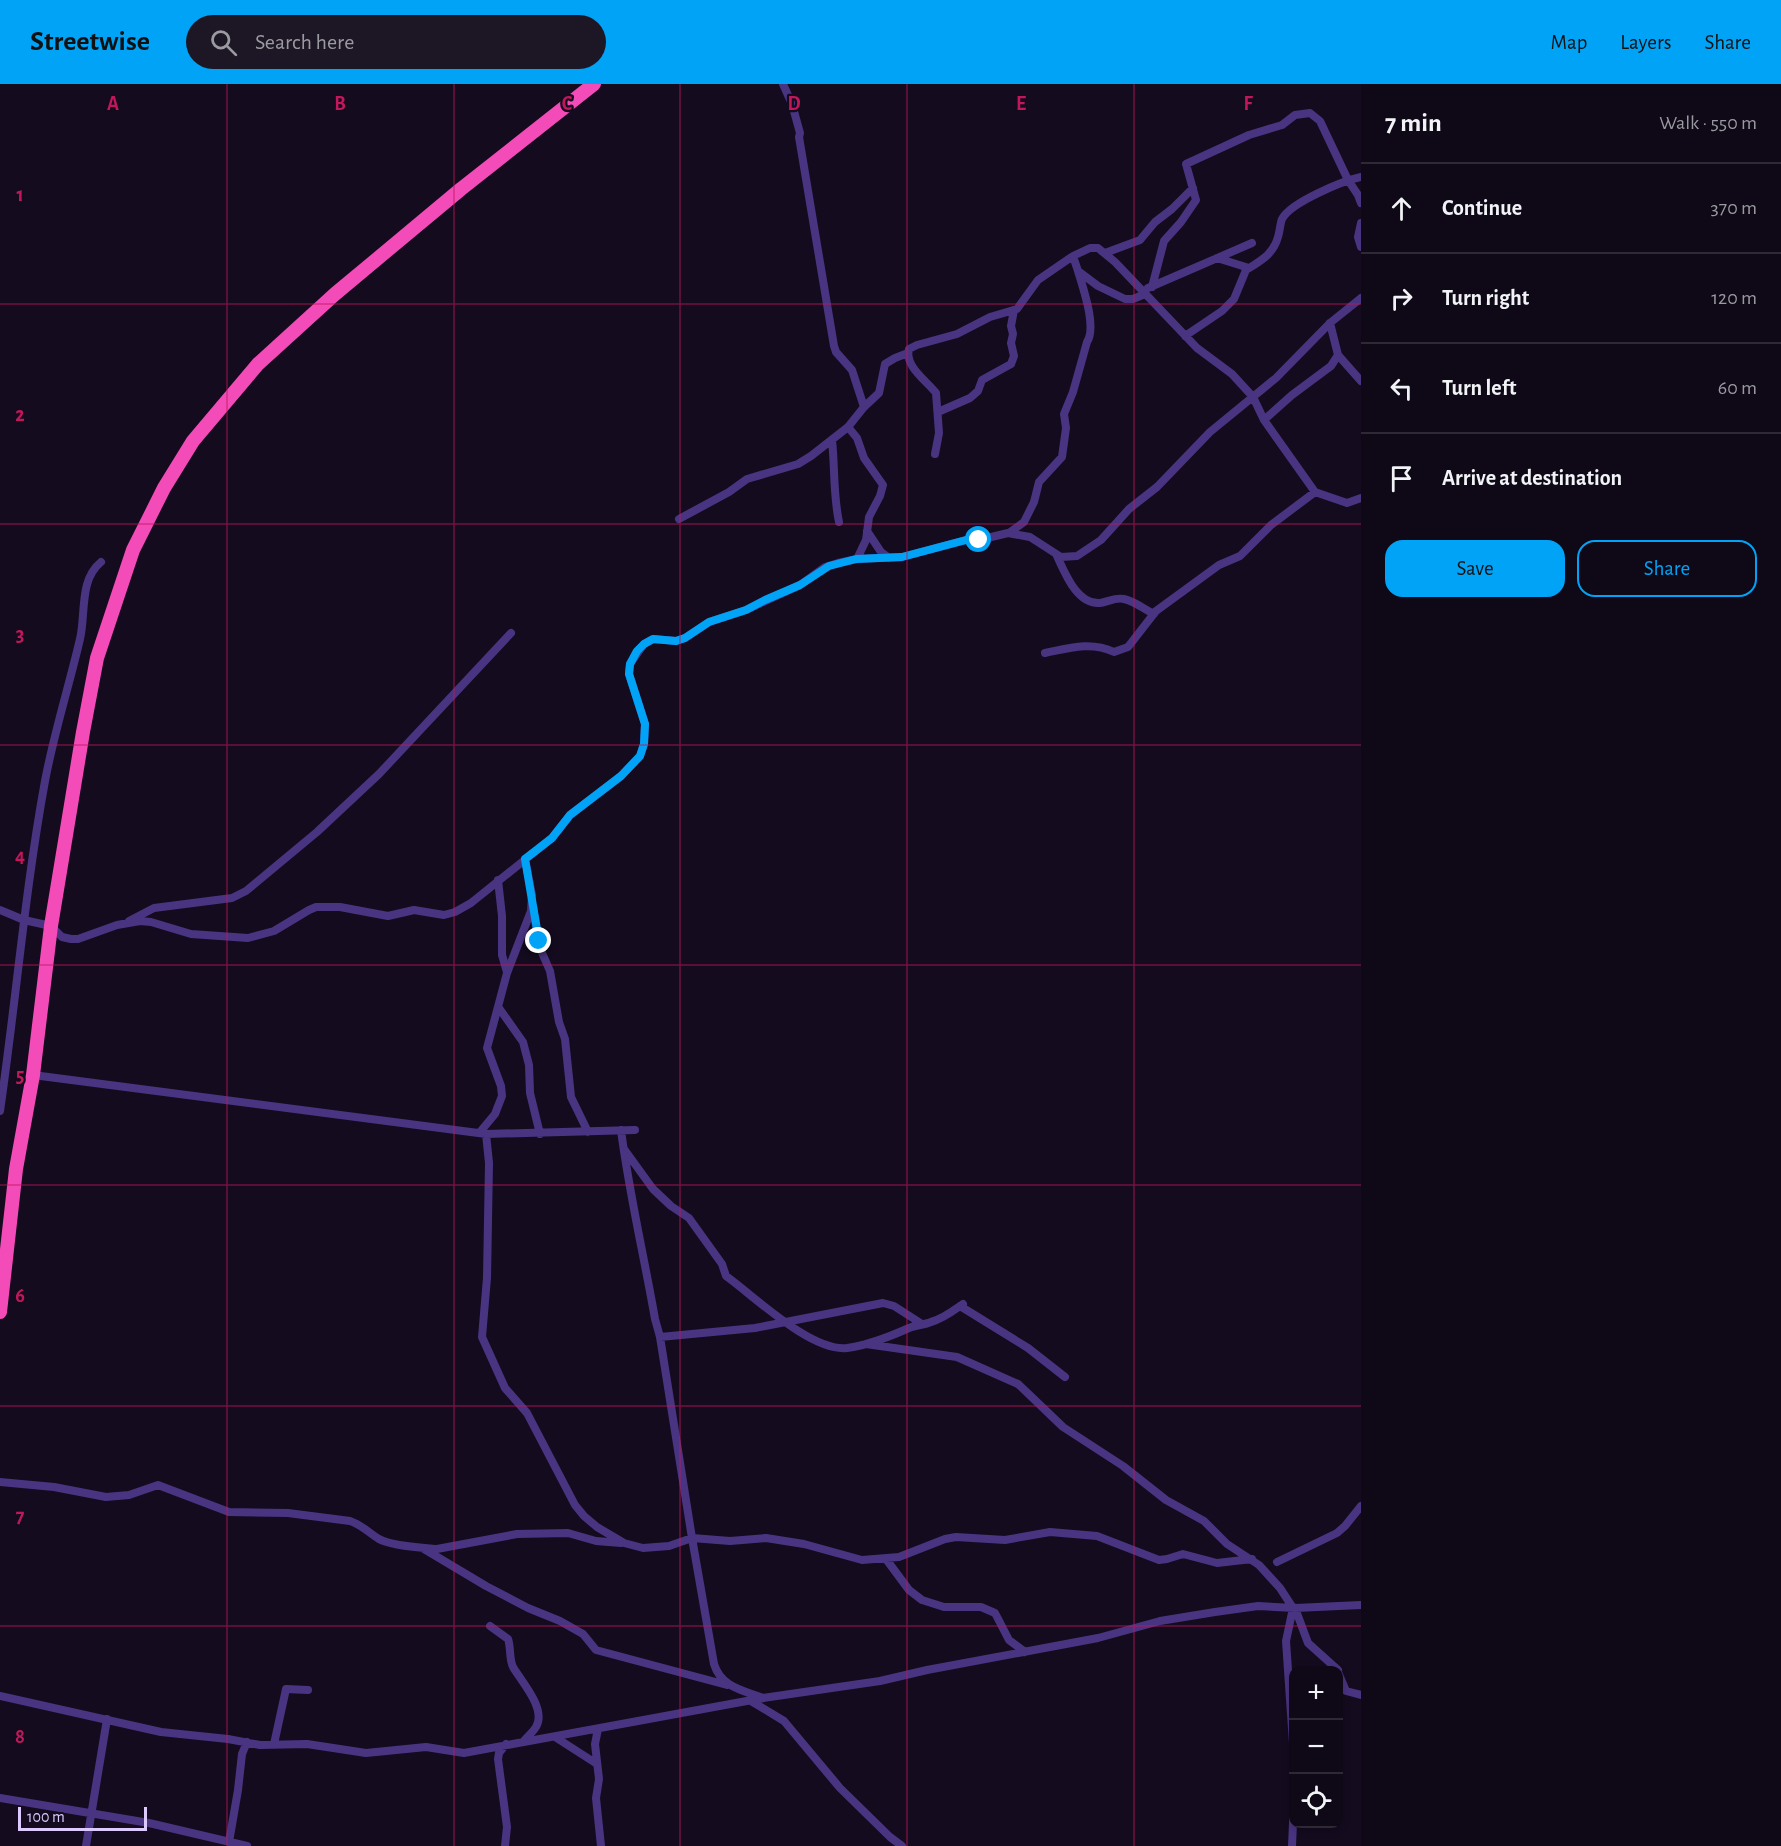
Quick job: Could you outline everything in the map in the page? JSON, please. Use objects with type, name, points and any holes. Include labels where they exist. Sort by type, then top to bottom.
[{"type":"highway","points":[[0,1312],[16,1169],[33,1075],[51,926],[97,658],[134,550],[180,461],[193,441],[267,356],[335,294],[425,219],[594,84]]},
{"type":"street","points":[[783,84],[800,133],[800,147],[834,346],[836,352],[852,370],[864,407]]},
{"type":"street","points":[[1152,287],[1164,241],[1196,200],[1187,163],[1249,135],[1275,128],[1295,115],[1302,113],[1313,115],[1320,121],[1361,203]]},
{"type":"street","points":[[1185,336],[1222,311],[1234,298],[1244,273],[1249,268],[1258,265],[1274,247],[1282,219],[1291,209],[1333,186],[1361,177]]},
{"type":"street","points":[[1104,253],[1140,240],[1155,222],[1193,188]]},
{"type":"street","points":[[1361,223],[1358,237],[1361,247]]},
{"type":"street","points":[[1078,271],[1098,286],[1125,299],[1133,299],[1152,287],[1252,243]]},
{"type":"street","points":[[679,519],[729,492],[747,479],[798,464],[848,427],[880,392],[885,364],[908,353],[909,349],[917,345],[946,338],[990,317],[1014,310],[1021,305],[1038,280],[1073,256],[1090,248],[1098,248],[1104,253],[1197,348],[1232,374],[1253,398],[1264,420],[1315,492],[1347,503],[1361,498]]},
{"type":"street","points":[[0,910],[24,920],[51,926],[62,937],[71,939],[140,921],[191,934],[248,938],[274,932],[316,907],[340,907],[380,916],[393,916],[414,910],[444,915],[464,908],[552,838],[570,815],[621,776],[640,756],[644,744],[645,724],[629,674],[630,664],[644,644],[653,639],[676,641],[685,638],[709,622],[738,614],[800,585],[825,567],[856,559],[889,558],[921,553],[966,540],[979,540],[1008,533],[1024,522],[1034,502],[1039,482],[1062,458],[1066,428],[1064,414],[1091,335],[1089,314],[1073,256]]},
{"type":"street","points":[[1216,258],[1249,268]]},
{"type":"street","points":[[1008,533],[1030,537],[1058,556],[1067,558],[1077,556],[1101,540],[1129,509],[1157,487],[1210,432],[1276,378],[1330,324],[1361,298]]},
{"type":"street","points":[[938,412],[970,398],[978,391],[982,380],[1011,364],[1014,356],[1011,326],[1014,310]]},
{"type":"street","points":[[1330,324],[1338,355],[1361,381]]},
{"type":"street","points":[[908,353],[922,379],[936,393],[939,433],[935,454]]},
{"type":"street","points":[[1264,420],[1292,395],[1331,366],[1338,355]]},
{"type":"street","points":[[848,427],[857,438],[864,458],[883,485],[869,517],[864,546],[856,559]]},
{"type":"street","points":[[832,440],[839,522]]},
{"type":"street","points":[[1045,653],[1091,645],[1105,647],[1115,652],[1125,650],[1154,614],[1219,565],[1240,556],[1270,525],[1315,492]]},
{"type":"street","points":[[867,531],[881,552],[889,558]]},
{"type":"street","points":[[1058,556],[1072,586],[1081,596],[1097,603],[1117,598],[1124,599],[1154,614]]},
{"type":"street","points":[[0,1111],[24,920],[46,779],[81,635],[87,581],[91,572],[101,562]]},
{"type":"street","points":[[126,923],[154,908],[232,898],[246,891],[317,832],[379,774],[512,633]]},
{"type":"street","points":[[525,859],[539,946],[550,971],[559,1022],[565,1039],[571,1097],[588,1132]]},
{"type":"street","points":[[498,880],[502,916],[502,955],[507,973]]},
{"type":"street","points":[[532,903],[528,922],[507,973],[487,1052],[501,1086],[502,1096],[495,1114],[483,1133],[489,1163],[487,1278],[481,1332],[483,1343],[505,1388],[527,1413],[576,1505],[597,1527],[624,1543]]},
{"type":"street","points":[[499,1008],[523,1042],[540,1134]]},
{"type":"street","points":[[33,1075],[483,1133],[540,1134],[635,1130]]},
{"type":"street","points":[[621,1130],[625,1167],[660,1337],[714,1664],[720,1678],[727,1685]]},
{"type":"street","points":[[623,1148],[658,1195],[689,1218],[722,1264],[725,1275],[785,1322],[815,1339],[835,1348],[866,1344],[887,1339],[909,1328],[941,1319],[962,1305],[1013,1338],[1065,1377]]},
{"type":"street","points":[[660,1337],[755,1328],[883,1303],[894,1306],[922,1324]]},
{"type":"street","points":[[866,1344],[957,1357],[1018,1384],[1058,1423],[1123,1466],[1166,1500],[1204,1521],[1227,1544],[1267,1572],[1294,1608],[1308,1643],[1333,1666]]},
{"type":"street","points":[[0,1482],[54,1487],[106,1497],[129,1495],[158,1485],[229,1512],[288,1512],[350,1521],[386,1542],[436,1549],[506,1535],[563,1533],[643,1548],[669,1546],[692,1538],[730,1541],[770,1538],[828,1550],[862,1560],[899,1557],[956,1537],[1005,1540],[1050,1532],[1097,1536],[1158,1560],[1183,1554],[1217,1563],[1251,1559]]},
{"type":"street","points":[[1277,1562],[1337,1533],[1361,1506]]},
{"type":"street","points":[[418,1546],[486,1586],[583,1634],[596,1650],[727,1685],[763,1698]]},
{"type":"street","points":[[886,1559],[909,1590],[922,1600],[944,1607],[981,1607],[995,1613],[1000,1618],[1009,1640],[1025,1652]]},
{"type":"street","points":[[0,1696],[161,1732],[260,1745],[307,1744],[366,1753],[426,1747],[464,1753],[763,1698],[880,1681],[1098,1638],[1160,1621],[1258,1606],[1294,1608],[1361,1605]]},
{"type":"street","points":[[1291,1720],[1286,1641],[1294,1608]]},
{"type":"street","points":[[490,1626],[508,1639],[513,1666],[537,1708],[539,1719],[537,1726],[523,1742]]},
{"type":"street","points":[[1343,1684],[1346,1691],[1361,1695]]},
{"type":"street","points":[[274,1743],[286,1689],[308,1690]]},
{"type":"street","points":[[751,1701],[784,1722],[840,1788],[902,1846]]},
{"type":"street","points":[[86,1846],[107,1719]]},
{"type":"street","points":[[598,1729],[595,1744],[599,1779],[596,1798],[601,1846]]},
{"type":"street","points":[[555,1737],[597,1764]]},
{"type":"street","points":[[229,1842],[242,1754],[247,1742]]},
{"type":"street","points":[[505,1846],[507,1827],[498,1759],[499,1753],[506,1744]]},
{"type":"street","points":[[0,1798],[169,1827],[247,1846]]},
{"type":"street","points":[[1292,1828],[1292,1846]]},
{"type":"route","points":[[539,941],[525,859],[552,838],[570,815],[621,776],[640,756],[644,744],[645,724],[629,674],[630,664],[644,644],[653,639],[676,641],[685,638],[709,622],[738,614],[800,585],[823,569],[838,563],[856,559],[902,557],[966,540],[979,540]]}]
